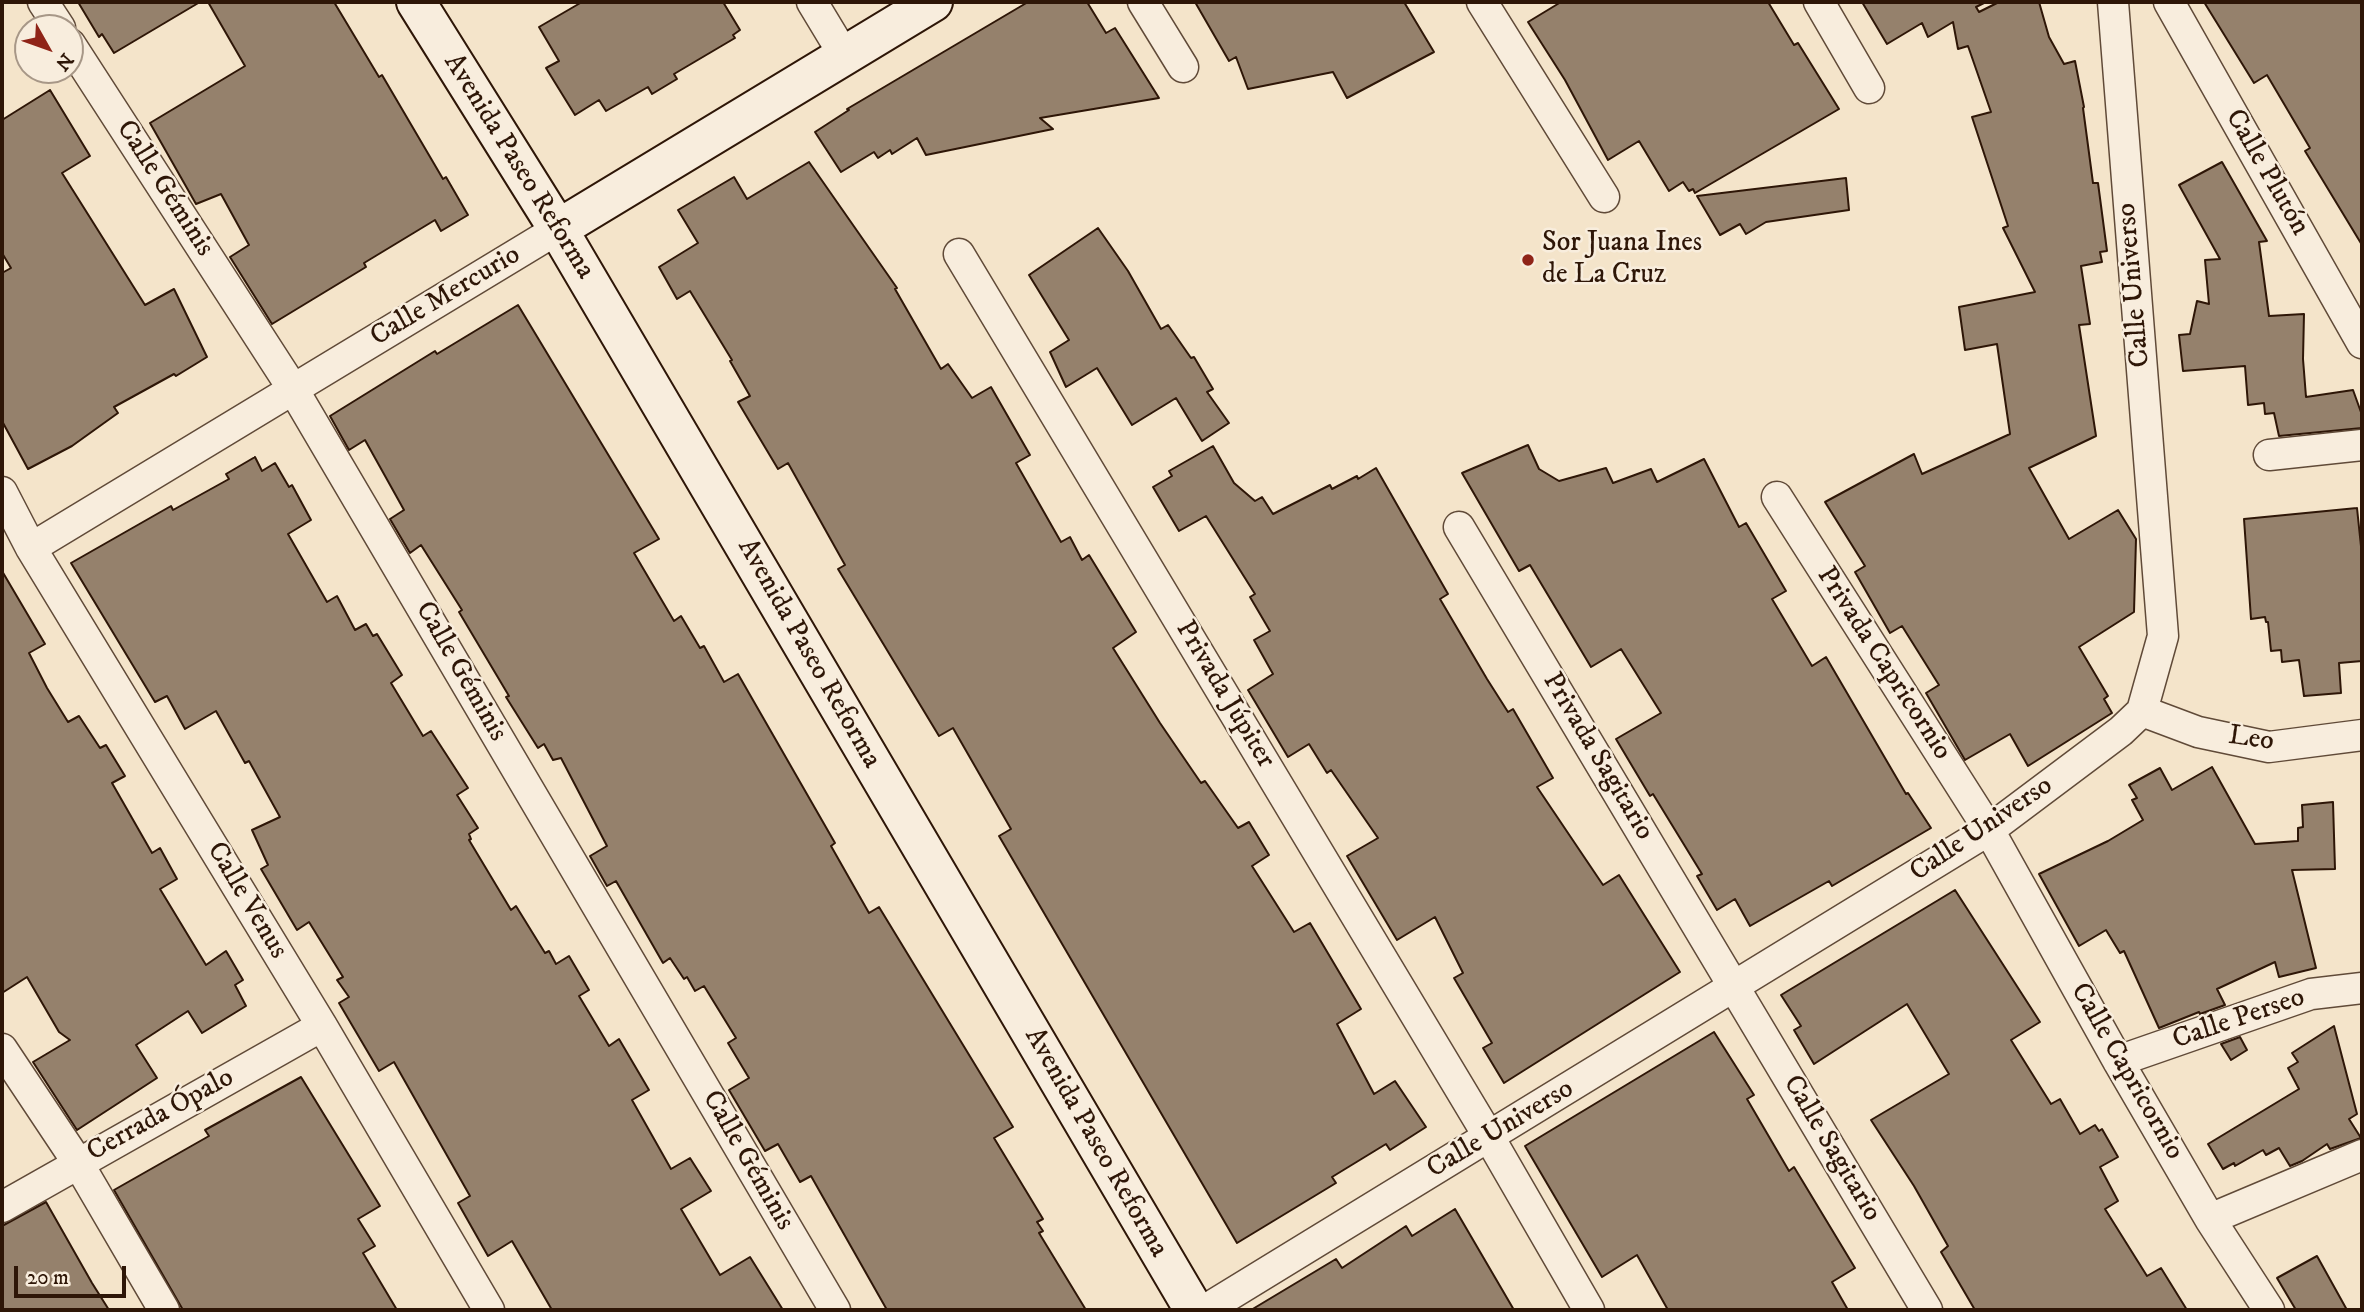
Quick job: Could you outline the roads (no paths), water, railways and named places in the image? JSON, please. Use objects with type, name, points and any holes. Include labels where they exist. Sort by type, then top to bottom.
[{"type":"main road","name":"Avenida Paseo Reforma","points":[[416,2],[558,229],[1194,1310]]},
{"type":"main road","name":"Calle Mercurio","points":[[558,229],[933,2]]},
{"type":"street","points":[[811,2],[844,55]]},
{"type":"street","points":[[1143,2],[1183,67]]},
{"type":"street","points":[[1482,2],[1604,197]]},
{"type":"street","points":[[1819,2],[1869,88]]},
{"type":"street","name":"Calle Universo","points":[[1205,1310],[1989,830],[2120,731],[2142,711],[2163,636],[2113,2]]},
{"type":"street","name":"Calle Plutón","points":[[2169,2],[2362,343]]},
{"type":"street","name":"Calle Géminis","points":[[84,66],[293,389],[835,1310]]},
{"type":"street","name":"Calle Mercurio","points":[[31,548],[558,229]]},
{"type":"street","name":"Privada Júpiter","points":[[959,254],[1489,1137],[1589,1310]]},
{"type":"street","points":[[2269,455],[2362,445]]},
{"type":"street","name":"Calle Venus","points":[[2,492],[31,548],[322,1026],[489,1310]]},
{"type":"street","name":"Privada Capricornio","points":[[1777,497],[1989,830]]},
{"type":"street","name":"Privada Sagitario","points":[[1459,527],[1735,987]]},
{"type":"street","name":"Leo","points":[[2142,711],[2198,732],[2269,747],[2362,735]]},
{"type":"street","name":"Calle Capricornio","points":[[1989,830],[2210,1219],[2269,1310]]},
{"type":"street","name":"Calle Sagitario","points":[[1735,987],[1927,1310]]},
{"type":"street","name":"Calle Perseo","points":[[2118,1061],[2311,994],[2362,988]]},
{"type":"street","name":"Cerrada Ópalo","points":[[2,1207],[322,1026]]},
{"type":"street","points":[[2,1049],[78,1163],[164,1310]]},
{"type":"street","points":[[2210,1219],[2362,1155]]},
{"type":"place","name":"Sor Juana Ines de La Cruz","points":[[1528,260]]}]
